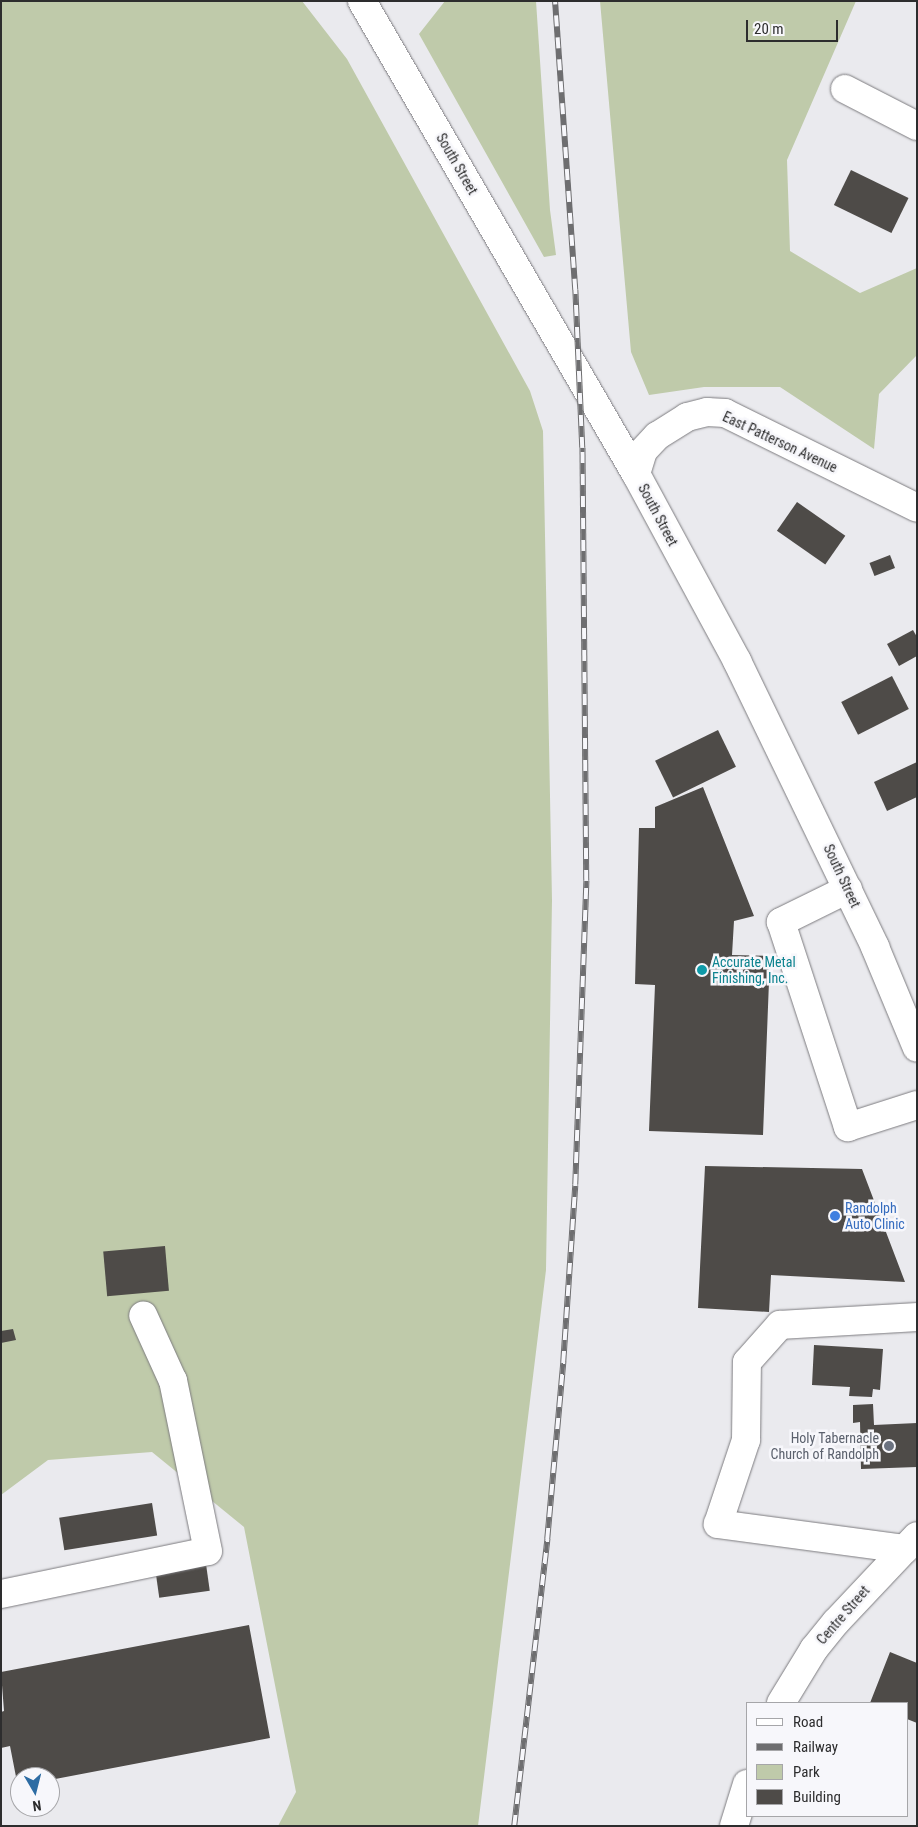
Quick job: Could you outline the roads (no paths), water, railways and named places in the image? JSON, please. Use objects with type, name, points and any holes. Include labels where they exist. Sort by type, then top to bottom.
[{"type":"main road","name":"South Street","points":[[362,1],[636,474],[773,731],[848,889],[917,1048]]},
{"type":"main road","points":[[845,89],[917,126]]},
{"type":"main road","name":"East Patterson Avenue","points":[[636,474],[643,451],[657,436],[687,417],[707,412],[725,413],[917,508]]},
{"type":"main road","points":[[848,889],[781,922],[848,1127],[917,1105]]},
{"type":"main road","points":[[1,1594],[208,1551],[173,1381],[143,1315]]},
{"type":"main road","points":[[911,1543],[718,1524],[746,1440],[748,1362],[780,1325],[917,1317]]},
{"type":"main road","name":"Centre Street","points":[[782,1702],[814,1649],[836,1622],[911,1543]]},
{"type":"main road","points":[[734,1826],[746,1787]]},
{"type":"railway","points":[[514,1826],[547,1539],[563,1362],[575,1185],[586,881],[582,448],[575,290],[555,1]]},
{"type":"place","name":"Accurate Metal Finishing, Inc.","points":[[702,970]]},
{"type":"place","name":"Randolph Auto Clinic","points":[[835,1216]]},
{"type":"place","name":"Holy Tabernacle Church of Randolph","points":[[889,1446]]}]
